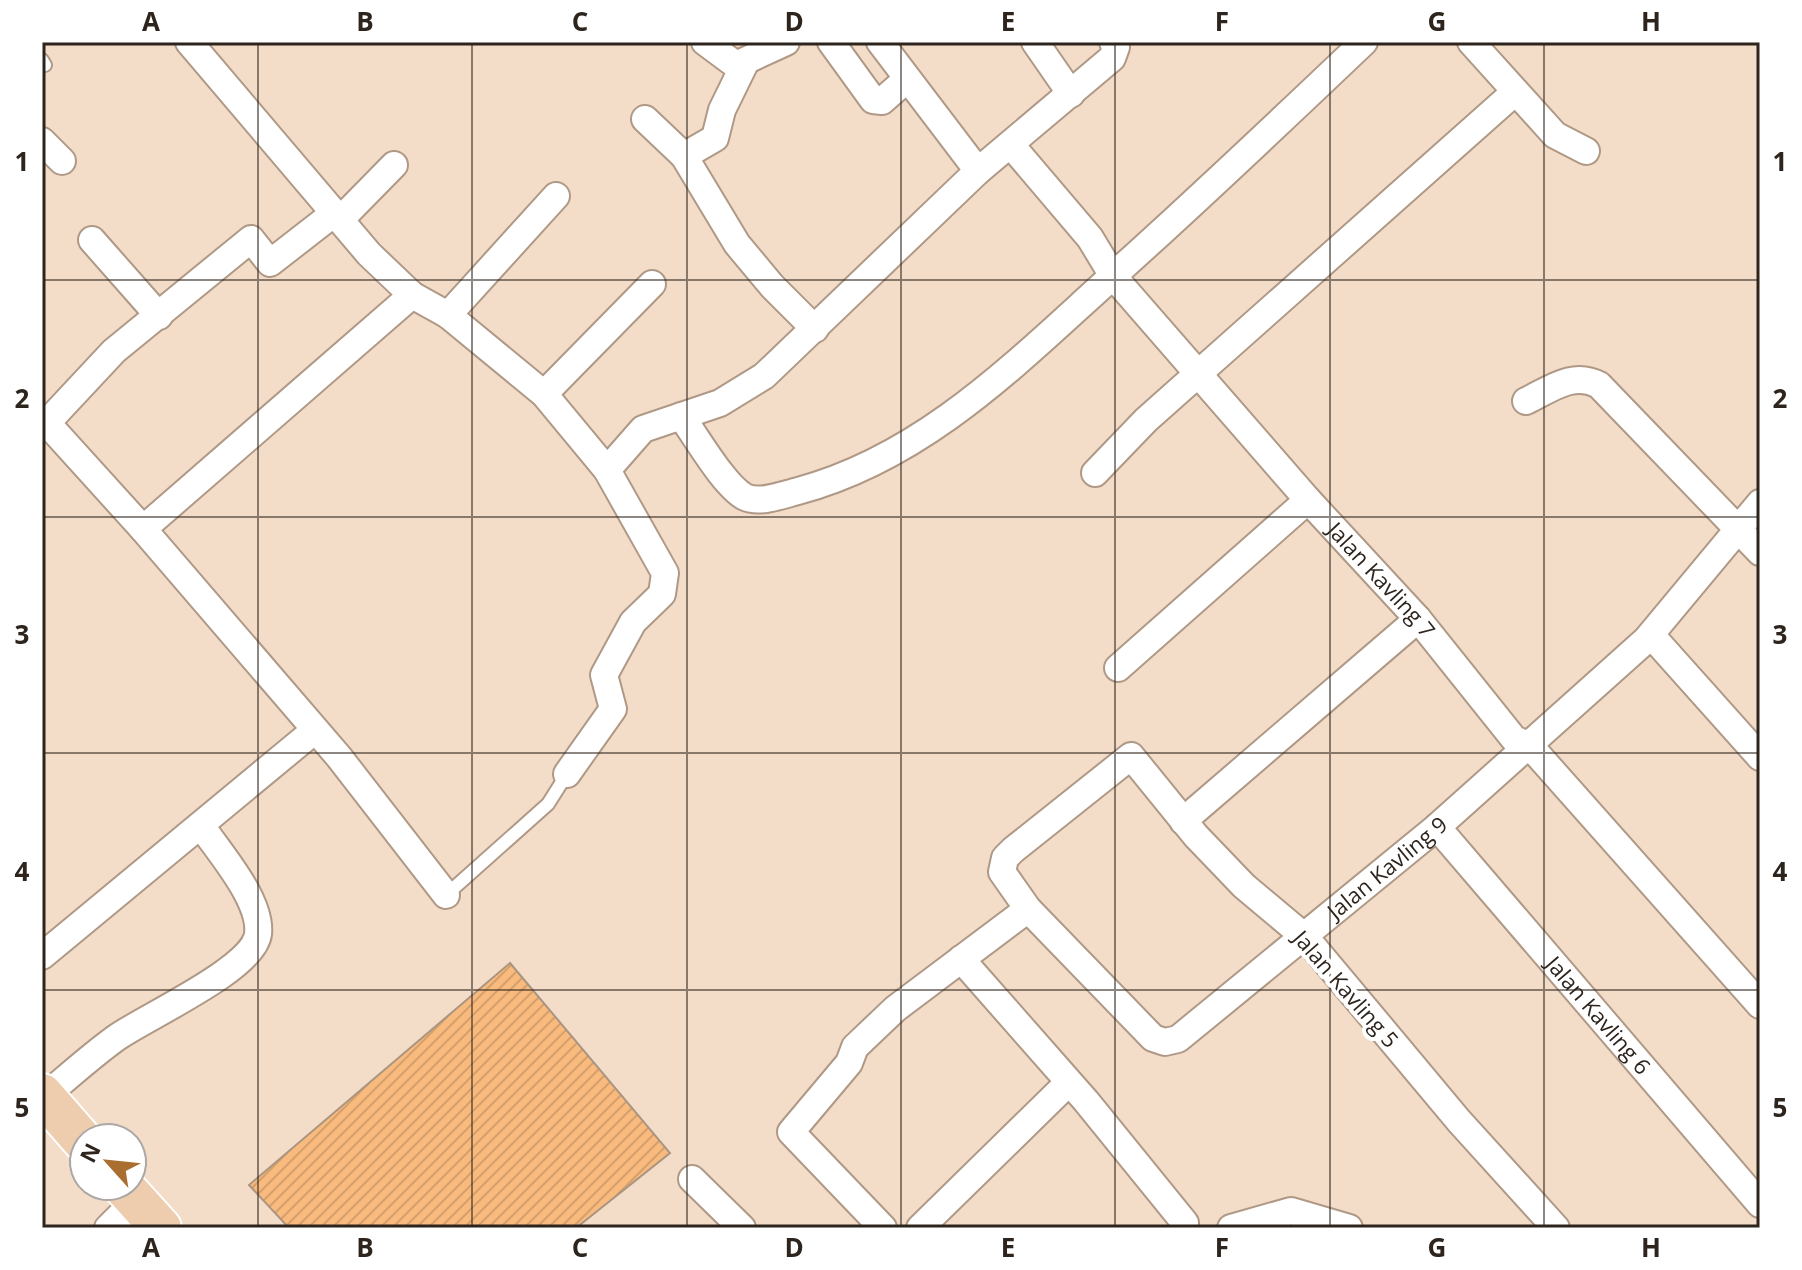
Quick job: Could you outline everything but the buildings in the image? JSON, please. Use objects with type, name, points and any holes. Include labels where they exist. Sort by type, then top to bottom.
[{"type":"main road","points":[[43,1096],[68,1124]]},
{"type":"street","points":[[705,42],[732,64],[746,61],[786,42]]},
{"type":"street","points":[[831,42],[873,100],[882,101],[907,79]]},
{"type":"street","points":[[880,42],[978,171]]},
{"type":"street","points":[[1035,42],[1071,94]]},
{"type":"street","points":[[607,470],[643,429],[720,403],[764,376],[978,171],[1112,58],[1116,47],[1113,42]]},
{"type":"street","points":[[1471,42],[1555,135],[1586,151]]},
{"type":"street","points":[[201,46],[369,254],[412,295],[448,315],[544,394],[607,470],[665,573],[662,594],[633,622],[604,675],[613,709],[567,774]]},
{"type":"street","points":[[681,416],[733,487],[745,497],[774,498],[818,486],[893,454],[973,400],[1195,204],[1350,47]]},
{"type":"street","points":[[684,156],[715,138],[722,110],[746,61]]},
{"type":"street","points":[[1095,473],[1199,373],[1515,92]]},
{"type":"street","points":[[645,119],[684,156],[737,244],[815,329]]},
{"type":"street","points":[[42,141],[62,161]]},
{"type":"street","name":"Jalan Kavling 7","points":[[1011,145],[1090,238],[1113,276],[1308,500],[1418,619],[1514,739],[1530,746],[1760,1005]]},
{"type":"street","points":[[394,165],[337,216],[270,263],[251,239],[114,351],[44,425],[143,529],[315,730],[446,895]]},
{"type":"street","points":[[448,315],[556,196]]},
{"type":"street","points":[[92,240],[159,316]]},
{"type":"street","points":[[544,394],[652,284]]},
{"type":"street","points":[[143,529],[412,295]]},
{"type":"street","points":[[1526,401],[1576,378],[1599,385],[1760,552]]},
{"type":"street","points":[[1118,668],[1308,500]]},
{"type":"street","name":"Jalan Kavling 9","points":[[1002,872],[1028,909],[1153,1038],[1165,1042],[1178,1039],[1306,938],[1437,827],[1651,635],[1760,503]]},
{"type":"street","points":[[1183,821],[1418,619]]},
{"type":"street","points":[[1651,635],[1760,757]]},
{"type":"street","points":[[42,956],[202,827],[315,730]]},
{"type":"street","name":"Jalan Kavling 5","points":[[1002,872],[1005,858],[1013,850],[1131,756],[1183,821],[1244,886],[1306,938],[1429,1087],[1556,1228]]},
{"type":"street","points":[[43,1096],[115,1038],[213,980],[247,955],[255,944],[258,921],[247,893],[202,827]]},
{"type":"street","name":"Jalan Kavling 6","points":[[1437,827],[1760,1204]]},
{"type":"street","points":[[883,1228],[791,1132],[849,1063],[855,1047],[895,1009],[1028,909]]},
{"type":"street","points":[[961,959],[1186,1226]]},
{"type":"street","points":[[920,1228],[1068,1083]]},
{"type":"street","points":[[692,1179],[742,1228]]},
{"type":"street","points":[[108,1228],[140,1205]]},
{"type":"street","points":[[1231,1228],[1291,1211],[1349,1228]]},
{"type":"lane","points":[[446,895],[548,804],[567,774]]}]
